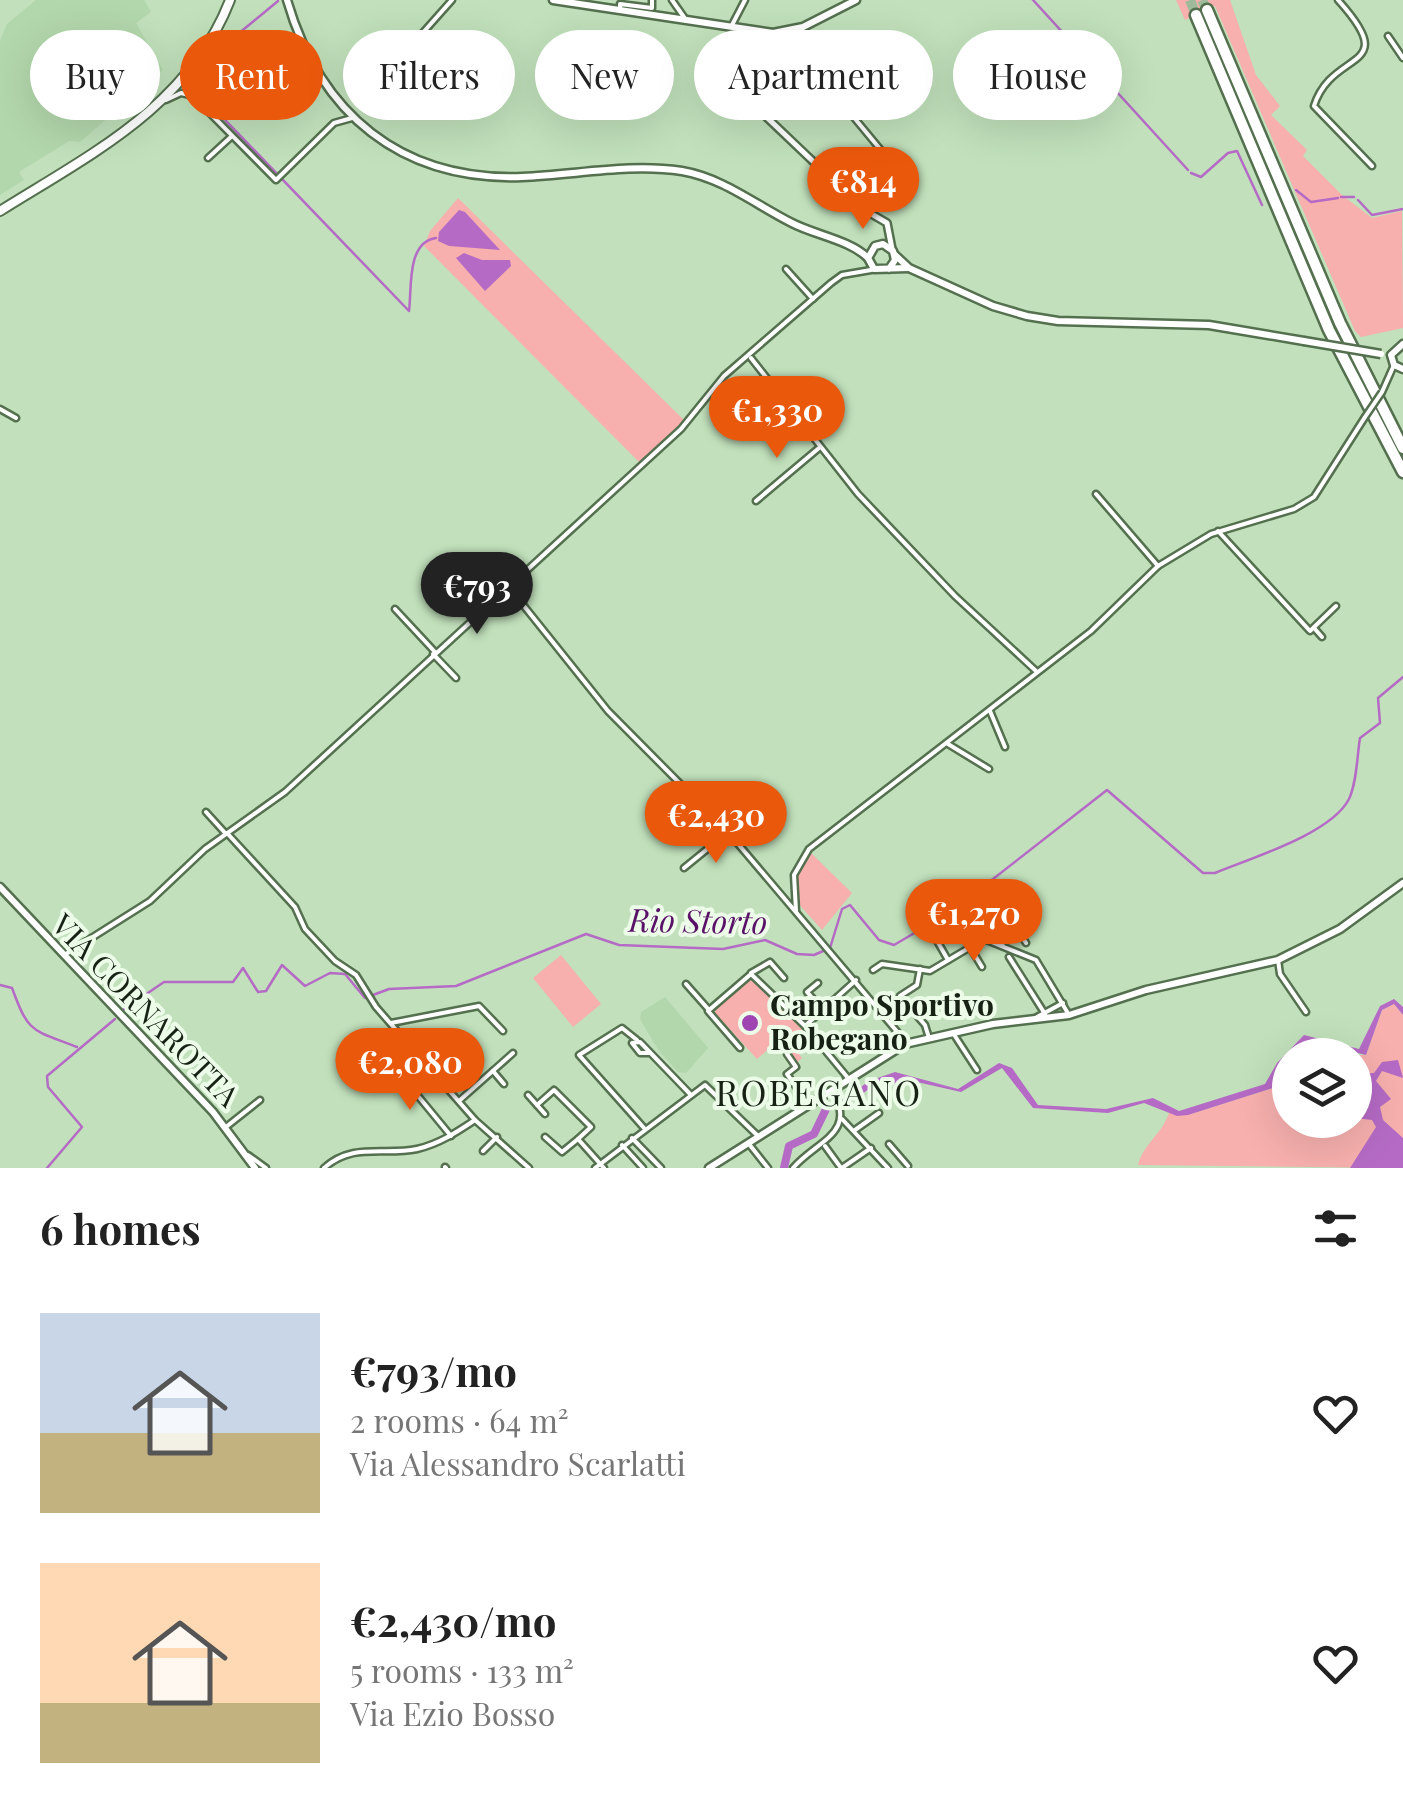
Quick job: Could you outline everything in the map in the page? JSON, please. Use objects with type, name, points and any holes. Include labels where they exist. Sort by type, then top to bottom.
[{"type":"highway","points":[[1403,448],[1340,323],[1201,12],[1330,330],[1403,472]]},
{"type":"main road","points":[[214,30],[230,0]]},
{"type":"main road","points":[[286,0],[306,55],[343,108]]},
{"type":"main road","points":[[554,0],[619,4],[748,30]]},
{"type":"main road","points":[[795,30],[856,0]]},
{"type":"main road","points":[[0,211],[121,135],[166,100],[180,84]]},
{"type":"main road","points":[[355,120],[403,153],[473,175],[526,177],[633,166],[688,172],[739,193],[818,236],[850,246],[883,244],[909,268],[992,306],[1027,316],[1058,321],[1209,324],[1381,354],[1403,369]]},
{"type":"main road","points":[[850,246],[876,270],[909,268]]},
{"type":"main road","points":[[868,260],[873,247]]},
{"type":"main road","points":[[889,268],[893,252]]},
{"type":"main road","points":[[1381,354],[1403,344]]},
{"type":"main road","points":[[1393,350],[1393,363]]},
{"type":"main road","points":[[709,1168],[906,1044],[1069,1016],[1146,990],[1278,960],[1340,929],[1403,883]]},
{"type":"main road","name":"VIA CORNAROTTA","points":[[0,887],[62,958],[226,1128],[255,1168]]},
{"type":"street","points":[[425,30],[452,0]]},
{"type":"street","points":[[619,4],[652,8],[652,0]]},
{"type":"street","points":[[672,0],[686,20]]},
{"type":"street","points":[[731,27],[745,0]]},
{"type":"street","points":[[1338,0],[1364,29],[1366,44],[1357,58],[1333,77],[1314,106],[1372,166]]},
{"type":"street","points":[[1388,36],[1403,58]]},
{"type":"street","points":[[166,100],[180,93]]},
{"type":"street","points":[[334,123],[339,104]]},
{"type":"street","points":[[218,120],[279,177],[334,123],[345,120]]},
{"type":"street","points":[[769,120],[862,210],[886,223],[892,235],[893,252]]},
{"type":"street","points":[[856,120],[885,155]]},
{"type":"street","points":[[208,158],[232,136]]},
{"type":"street","points":[[883,244],[892,235]]},
{"type":"street","points":[[860,272],[868,260]]},
{"type":"street","points":[[786,268],[813,299]]},
{"type":"street","points":[[62,958],[92,934],[154,898],[226,833],[285,792],[681,429],[724,376],[751,357],[813,299],[842,275],[876,270]]},
{"type":"street","points":[[751,357],[819,448],[955,596],[1036,672]]},
{"type":"street","points":[[1391,378],[1393,363]]},
{"type":"street","points":[[796,911],[794,875],[809,849],[1091,631],[1158,566],[1218,531],[1294,509],[1314,497],[1391,378],[1403,369]]},
{"type":"street","points":[[0,409],[16,418]]},
{"type":"street","points":[[756,501],[819,448]]},
{"type":"street","points":[[1096,494],[1158,566]]},
{"type":"street","points":[[1218,531],[1310,631],[1336,606]]},
{"type":"street","points":[[508,586],[608,711],[728,832],[906,1044]]},
{"type":"street","points":[[396,609],[456,678]]},
{"type":"street","points":[[1314,628],[1322,637]]},
{"type":"street","points":[[990,710],[1005,747]]},
{"type":"street","points":[[948,744],[988,769]]},
{"type":"street","points":[[206,812],[295,908],[305,929],[334,961],[354,973],[368,997],[475,1120],[529,1168]]},
{"type":"street","points":[[684,868],[728,832]]},
{"type":"street","points":[[993,890],[1026,944]]},
{"type":"street","points":[[982,967],[967,942],[1009,916]]},
{"type":"street","points":[[990,927],[1004,947]]},
{"type":"street","points":[[932,932],[948,960]]},
{"type":"street","points":[[874,970],[882,964],[930,971],[984,939],[1036,960],[1069,1016]]},
{"type":"street","points":[[1009,957],[1044,1014]]},
{"type":"street","points":[[1278,960],[1280,974],[1306,1012]]},
{"type":"street","points":[[709,1010],[770,962],[784,978]]},
{"type":"street","points":[[920,969],[917,985],[900,996],[925,1024],[929,1038]]},
{"type":"street","points":[[751,974],[805,1026],[848,1078]]},
{"type":"street","points":[[805,1026],[856,980]]},
{"type":"street","points":[[818,983],[807,992],[823,1010]]},
{"type":"street","points":[[686,984],[740,1048]]},
{"type":"street","points":[[1030,1020],[1064,1004]]},
{"type":"street","points":[[391,1023],[479,1006],[503,1032]]},
{"type":"street","points":[[644,1128],[579,1058],[622,1028],[691,1095]]},
{"type":"street","points":[[953,1033],[977,1070]]},
{"type":"street","points":[[458,1101],[512,1053]]},
{"type":"street","points":[[787,1054],[796,1068],[787,1074],[808,1104]]},
{"type":"street","points":[[395,1068],[451,1136]]},
{"type":"street","points":[[493,1071],[504,1084]]},
{"type":"street","points":[[578,1139],[600,1166],[644,1128],[705,1085],[758,1136]]},
{"type":"street","points":[[832,1089],[842,1118],[888,1167],[898,1154]]},
{"type":"street","points":[[538,1105],[554,1090],[591,1127],[562,1152],[545,1137]]},
{"type":"street","points":[[528,1095],[545,1114]]},
{"type":"street","points":[[226,1128],[260,1100]]},
{"type":"street","points":[[855,1130],[878,1114]]},
{"type":"street","points":[[794,1168],[824,1146],[842,1118]]},
{"type":"street","points":[[324,1168],[356,1151],[404,1151],[451,1136],[475,1120]]},
{"type":"street","points":[[483,1151],[497,1137]]},
{"type":"street","points":[[632,1138],[661,1168]]},
{"type":"street","points":[[747,1142],[768,1168]]},
{"type":"street","points":[[888,1144],[908,1166]]},
{"type":"street","points":[[622,1146],[643,1168]]},
{"type":"street","points":[[824,1146],[842,1168],[870,1148]]},
{"type":"street","points":[[248,1155],[266,1168]]},
{"type":"street","points":[[723,1158],[731,1168]]},
{"type":"shaded area","points":[[36,0],[144,0],[151,12],[136,23],[140,30],[30,30],[30,120],[105,120],[80,142],[69,141],[19,172],[24,180],[0,195],[0,41],[7,24]]},
{"type":"shaded area","points":[[1176,0],[1230,0],[1256,75],[1280,106],[1271,115],[1307,150],[1303,156],[1372,218],[1402,211],[1403,328],[1361,337],[1355,331],[1215,6],[1185,20]]},
{"type":"shaded area","points":[[458,198],[687,423],[642,465],[424,246],[430,231]]},
{"type":"shaded area","points":[[459,210],[500,250],[449,246],[438,241],[439,232]]},
{"type":"shaded area","points":[[464,253],[482,260],[510,260],[511,266],[485,291],[456,258]]},
{"type":"shaded area","points":[[811,853],[852,893],[822,930],[796,901],[797,878]]},
{"type":"shaded area","points":[[561,955],[601,1004],[573,1027],[533,978]]},
{"type":"shaded area","points":[[756,980],[810,1038],[796,1050],[802,1058],[796,1063],[788,1053],[796,1046],[786,1034],[757,1059],[714,1012],[747,981]]},
{"type":"shaded area","points":[[665,997],[708,1048],[686,1073],[678,1072],[659,1051],[640,1019],[641,1012]]},
{"type":"shaded area","points":[[1394,999],[1403,1007],[1403,1015],[1394,1004],[1382,1010],[1372,1038],[1364,1038],[1380,1006]]},
{"type":"shaded area","points":[[1394,1004],[1403,1015],[1403,1168],[1138,1165],[1169,1113],[1188,1115],[1272,1088],[1272,1138],[1372,1138],[1372,1038],[1382,1010]]},
{"type":"shaded area","points":[[1398,1060],[1403,1078],[1382,1071],[1376,1081],[1391,1099],[1380,1107],[1383,1120],[1403,1138],[1403,1168],[1350,1168],[1376,1127],[1372,1120],[1372,1073],[1382,1062]]},
{"type":"shaded area","points":[[999,1063],[1012,1068],[1038,1105],[1106,1109],[1153,1098],[1179,1111],[1265,1084],[1272,1072],[1272,1088],[1177,1116],[1144,1103],[1108,1113],[1033,1108],[1002,1068],[961,1092],[908,1080],[888,1086],[880,1081],[844,1107],[841,1102],[869,1081],[895,1072],[958,1089]]},
{"type":"waterway","points":[[1033,0],[1188,170]]},
{"type":"waterway","points":[[243,30],[278,1]]},
{"type":"waterway","points":[[225,120],[409,311],[415,257],[426,241],[436,238]]},
{"type":"waterway","points":[[1191,173],[1201,177],[1228,153],[1237,151],[1262,205]]},
{"type":"waterway","points":[[1296,190],[1311,202],[1338,198]]},
{"type":"waterway","points":[[1341,197],[1354,197]]},
{"type":"waterway","points":[[1358,200],[1372,215],[1403,209]]},
{"type":"waterway","name":"Rio Storto","points":[[123,1010],[164,982],[233,982],[243,968],[258,992],[266,991],[282,965],[305,986],[330,973],[345,974],[365,998],[389,989],[456,986],[586,934],[619,945],[723,949],[765,940],[797,954],[814,955],[830,948],[842,909],[850,905],[879,940],[894,945],[952,911],[1107,790],[1203,873],[1215,873],[1289,844],[1340,812],[1352,792],[1360,738],[1380,723],[1378,698],[1403,677]]},
{"type":"waterway","points":[[0,985],[12,988],[34,1028],[77,1047]]},
{"type":"waterway","name":"Rio Storto","points":[[47,1168],[82,1127],[48,1087],[47,1076],[115,1019]]},
{"type":"waterway","points":[[784,1168],[789,1146],[814,1134],[827,1107],[845,1103]]},
{"type":"tunnel","points":[[1190,0],[1196,15]]},
{"type":"tunnel","points":[[1202,0],[1207,10]]},
{"type":"place","name":"Campo Sportivo Robegano","points":[[750,1023]]},
{"type":"district","name":"ROBEGANO","points":[[819,1094]]}]
